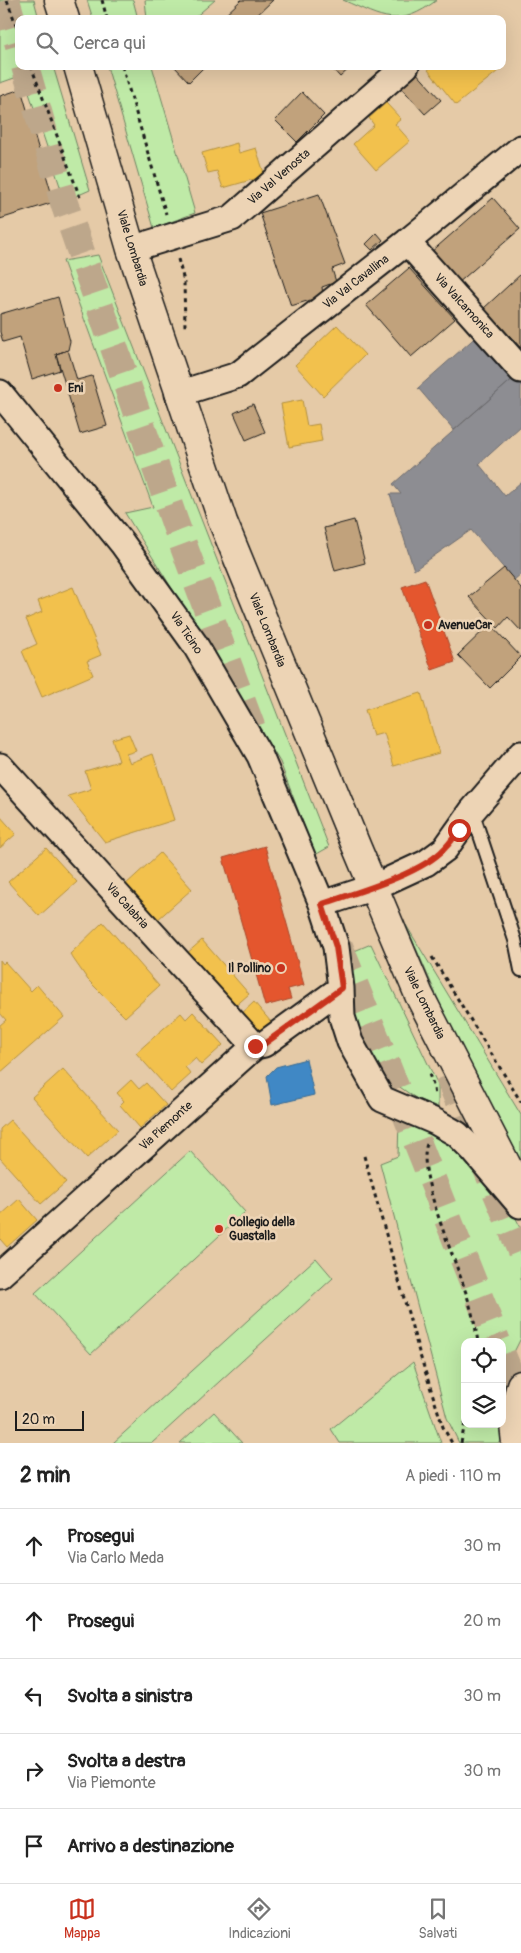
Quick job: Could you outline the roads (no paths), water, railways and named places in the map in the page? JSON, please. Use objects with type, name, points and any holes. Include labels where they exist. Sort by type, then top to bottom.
[{"type":"street","points":[[59,0],[63,15]]},
{"type":"street","name":"Viale Lombardia","points":[[79,70],[131,250],[178,394],[223,522],[419,995],[515,1179],[521,1200]]},
{"type":"street","name":"Via Val Venosta","points":[[131,250],[232,218],[401,70]]},
{"type":"street","name":"Via Val Cavallina","points":[[178,394],[238,375],[407,242],[521,148]]},
{"type":"street","name":"Via Valcamonica","points":[[407,242],[521,370]]},
{"type":"street","name":"Via Ticino","points":[[0,393],[122,543],[194,643],[260,756],[322,904],[336,947],[342,988],[342,1017],[350,1042],[382,1099],[436,1122],[457,1134],[474,1150],[521,1206]]},
{"type":"street","points":[[322,904],[374,887],[426,864],[445,849],[472,811],[521,754]]},
{"type":"street","name":"Via Calabria","points":[[0,766],[255,1046]]},
{"type":"street","name":"Via Piemonte","points":[[0,1275],[255,1046],[264,1044],[342,988]]},
{"type":"street","points":[[516,1443],[513,1415],[521,1385]]},
{"type":"lane","points":[[472,811],[519,952],[521,970]]},
{"type":"tunnel","points":[[6,0],[15,31]]},
{"type":"tunnel","points":[[26,70],[64,203],[175,523],[254,734]]},
{"type":"tunnel","points":[[339,946],[495,1338]]},
{"type":"tunnel","points":[[448,1075],[521,1251]]},
{"type":"tunnel","points":[[506,1365],[521,1401]]},
{"type":"place","name":"Eni","points":[[58,388]]},
{"type":"place","name":"AvenueCar","points":[[428,625]]},
{"type":"place","name":"Il Pollino","points":[[281,968]]},
{"type":"place","name":"Collegio della Guastalla","points":[[219,1229]]}]
